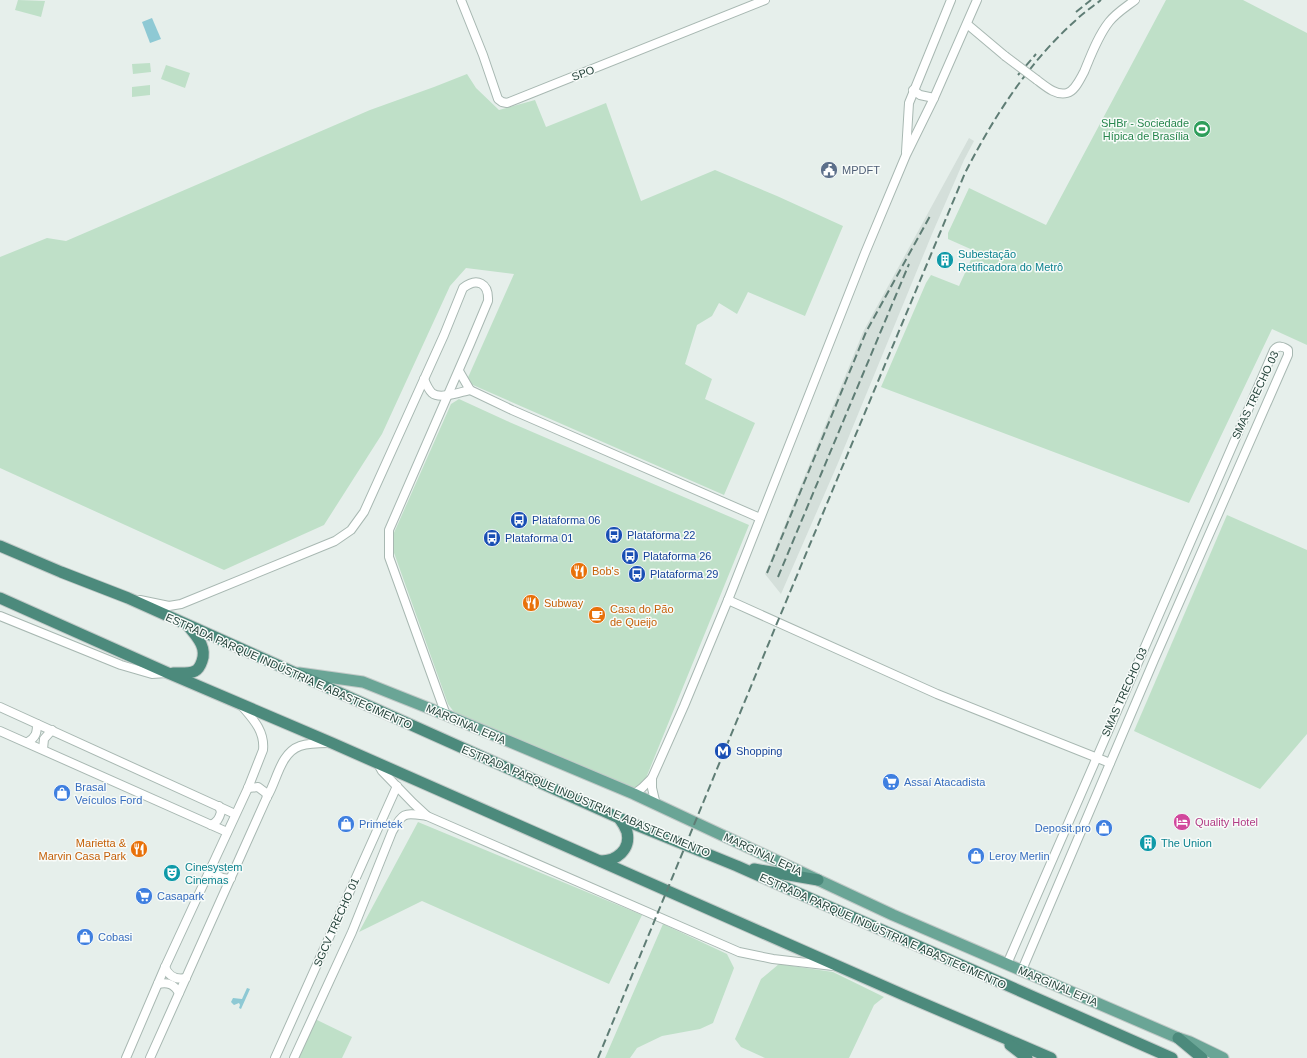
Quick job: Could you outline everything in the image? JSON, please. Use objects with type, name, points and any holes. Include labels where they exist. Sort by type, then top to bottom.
[{"type":"highway","name":"ESTRADA PARQUE INDÚSTRIA E ABASTECIMENTO","points":[[0,546],[128,598],[619,818],[737,866],[1172,1058]]},
{"type":"highway","points":[[0,598],[168,673],[332,743],[1051,1058]]},
{"type":"highway","points":[[168,673],[187,673],[196,670],[201,665],[205,655],[203,648],[199,639],[188,626]]},
{"type":"highway","points":[[601,861],[608,861],[616,858],[626,847],[627,832],[619,818]]},
{"type":"highway","points":[[737,866],[818,880]]},
{"type":"highway","points":[[997,1034],[1027,1058]]},
{"type":"highway","points":[[1178,1038],[1202,1058]]},
{"type":"main road","name":"MARGINAL EPIA","points":[[294,672],[363,682],[446,715],[634,794],[893,915],[1190,1042],[1223,1058]]},
{"type":"street","name":"SPO","points":[[461,0],[484,55],[498,99],[507,103],[765,0]]},
{"type":"street","points":[[906,155],[908,110],[913,90],[951,0]]},
{"type":"street","points":[[634,794],[652,778],[684,706],[728,600],[865,253],[906,155],[934,98],[977,0]]},
{"type":"street","points":[[966,24],[1037,80],[1048,88],[1061,94],[1072,91],[1081,77],[1105,28],[1119,12],[1135,0]]},
{"type":"street","points":[[913,90],[920,95],[934,98]]},
{"type":"street","points":[[128,598],[169,606],[181,604],[335,541],[351,530],[364,512],[464,288],[469,283],[481,283],[486,288],[488,301],[389,530],[389,557],[446,715]]},
{"type":"street","name":"SMAS TRECHO 03","points":[[1007,964],[1274,350],[1278,347],[1285,348],[1288,350],[1288,355],[1156,656],[1032,943],[1022,970]]},
{"type":"street","points":[[459,371],[470,390],[512,410],[760,518]]},
{"type":"street","points":[[424,379],[428,389],[433,394],[440,396],[470,390]]},
{"type":"street","points":[[728,600],[937,694],[1110,763]]},
{"type":"street","points":[[1,620],[121,665],[152,674],[168,673]]},
{"type":"street","points":[[1143,650],[1156,656]]},
{"type":"street","points":[[126,1058],[165,967],[248,788],[263,750],[264,743],[256,724],[239,703]]},
{"type":"street","points":[[0,707],[235,814]]},
{"type":"street","points":[[28,742],[36,735],[37,724]]},
{"type":"street","points":[[43,749],[44,739],[52,730]]},
{"type":"street","points":[[0,731],[28,742],[227,832]]},
{"type":"street","points":[[150,1058],[230,878],[267,797],[272,790],[282,764],[293,749],[306,744],[332,743]]},
{"type":"street","points":[[378,764],[382,771],[427,816],[739,952],[773,959],[842,967]]},
{"type":"street","points":[[652,778],[652,788],[656,805]]},
{"type":"street","points":[[248,788],[253,786],[258,787],[266,793],[267,797]]},
{"type":"street","name":"SGCV TRECHO 01","points":[[277,1057],[397,786]]},
{"type":"street","points":[[211,825],[216,823],[219,819],[221,812],[219,806]]},
{"type":"street","name":"SGCV TRECHO 01","points":[[294,1058],[352,932],[397,821],[408,813],[427,816]]},
{"type":"street","points":[[379,827],[384,826],[392,832]]},
{"type":"street","points":[[211,868],[222,878],[230,878]]},
{"type":"street","points":[[1018,938],[1032,943]]},
{"type":"street","points":[[165,967],[170,976],[180,980],[186,978]]},
{"type":"street","points":[[158,984],[169,983],[177,988],[179,993]]},
{"type":"shaded area","points":[[969,138],[974,141],[964,160],[932,234],[838,463],[781,594],[765,574],[863,332]]},
{"type":"green space","points":[[18,0],[45,1],[41,17],[15,10]]},
{"type":"green space","points":[[1166,0],[1243,0],[1307,33],[1307,345],[1272,329],[1189,503],[881,387],[926,283],[931,275],[959,286],[975,251],[948,239],[948,233],[969,188],[1046,225]]},
{"type":"green space","points":[[150,63],[151,72],[133,74],[132,64]]},
{"type":"green space","points":[[166,65],[190,73],[185,88],[161,79]]},
{"type":"green space","points":[[467,74],[476,88],[499,110],[535,100],[546,127],[606,103],[641,201],[715,170],[843,226],[805,316],[748,292],[737,314],[719,303],[712,316],[697,325],[685,364],[712,379],[705,399],[755,423],[724,495],[466,382],[514,274],[466,268],[450,286],[382,434],[324,525],[224,570],[0,468],[0,257],[47,238],[66,241],[370,110]]},
{"type":"green space","points":[[150,85],[150,95],[132,97],[132,87]]},
{"type":"green space","points":[[459,399],[749,525],[646,778],[640,786],[634,788],[454,712],[448,704],[393,550],[393,535],[451,404]]},
{"type":"green space","points":[[1227,515],[1307,550],[1307,734],[1260,789],[1134,731]]},
{"type":"green space","points":[[418,822],[642,915],[609,984],[422,901],[359,932]]},
{"type":"green space","points":[[663,924],[727,954],[734,968],[713,1023],[700,1029],[662,1036],[637,1048],[630,1058],[605,1058]]},
{"type":"green space","points":[[779,964],[833,972],[884,997],[874,1005],[849,1058],[765,1058],[741,1047],[735,1039],[761,979]]},
{"type":"green space","points":[[315,1019],[352,1037],[342,1058],[297,1058]]},
{"type":"water","points":[[152,18],[161,39],[150,43],[142,22]]},
{"type":"water","points":[[247,988],[250,989],[241,1009],[239,1008],[239,1003],[234,1005],[231,1002],[233,998],[242,999]]},
{"type":"railway","points":[[1076,12],[1091,0]]},
{"type":"railway","points":[[598,1058],[775,628],[965,173],[987,132],[1027,73],[1058,37],[1081,15],[1101,0]]},
{"type":"railway","points":[[1018,75],[1036,54]]},
{"type":"railway","points":[[767,573],[866,332],[930,216]]},
{"type":"railway","points":[[778,577],[909,264]]},
{"type":"place","name":"SHBr - Sociedade Hípica de Brasília","points":[[1202,129]]},
{"type":"place","name":"MPDFT","points":[[829,170]]},
{"type":"place","name":"Subestação Retificadora do Metrô","points":[[945,260]]},
{"type":"place","name":"Plataforma 06","points":[[519,520]]},
{"type":"place","name":"Plataforma 22","points":[[614,535]]},
{"type":"place","name":"Plataforma 01","points":[[492,538]]},
{"type":"place","name":"Plataforma 26","points":[[630,556]]},
{"type":"place","name":"Bob's","points":[[579,571]]},
{"type":"place","name":"Plataforma 29","points":[[637,574]]},
{"type":"place","name":"Subway","points":[[531,603]]},
{"type":"place","name":"Casa do Pão de Queijo","points":[[597,615]]},
{"type":"place","name":"Shopping","points":[[723,751]]},
{"type":"place","name":"Assaí Atacadista","points":[[891,782]]},
{"type":"place","name":"Brasal Veículos Ford","points":[[62,793]]},
{"type":"place","name":"Quality Hotel","points":[[1182,822]]},
{"type":"place","name":"Primetek","points":[[346,824]]},
{"type":"place","name":"Deposit.pro","points":[[1104,828]]},
{"type":"place","name":"The Union","points":[[1148,843]]},
{"type":"place","name":"Marietta & Marvin Casa Park","points":[[139,849]]},
{"type":"place","name":"Leroy Merlin","points":[[976,856]]},
{"type":"place","name":"Cinesystem Cinemas","points":[[172,873]]},
{"type":"place","name":"Casapark","points":[[144,896]]},
{"type":"place","name":"Cobasi","points":[[85,937]]}]
